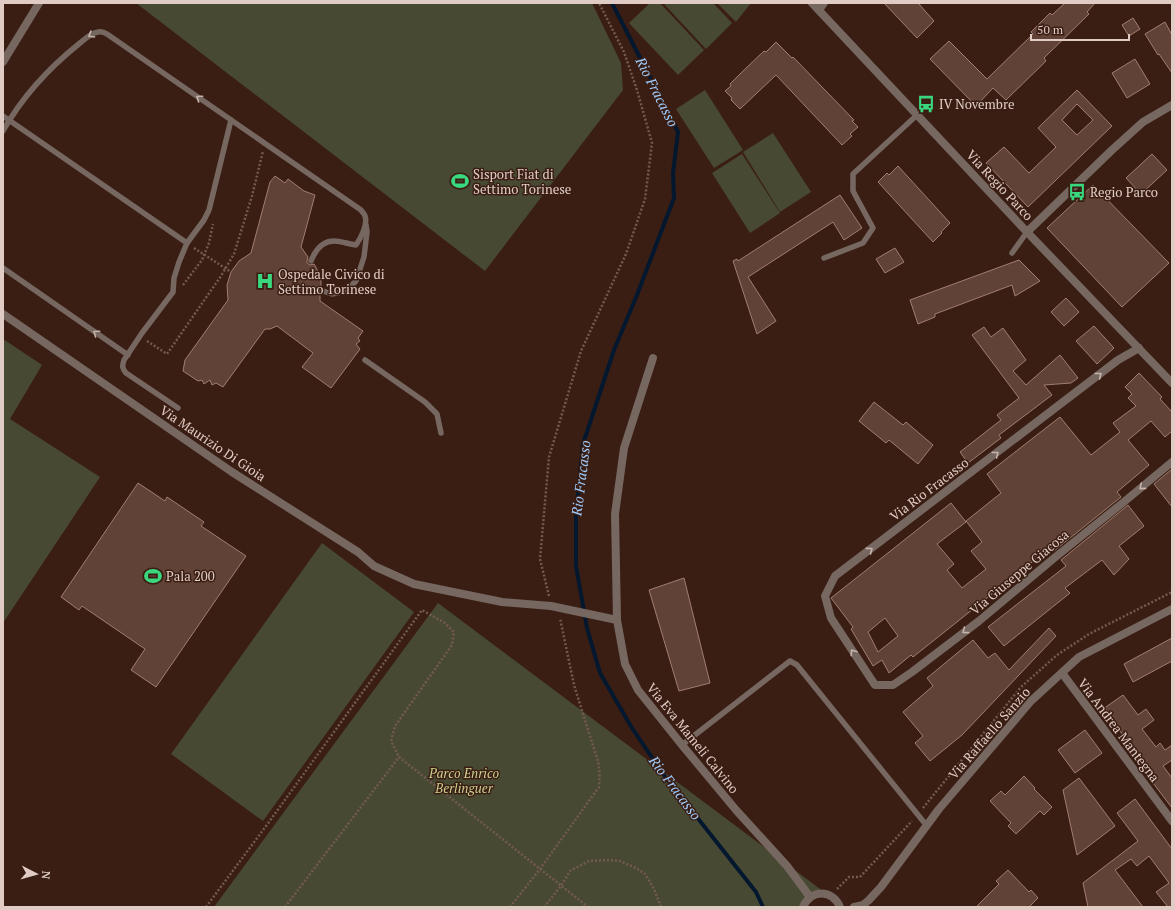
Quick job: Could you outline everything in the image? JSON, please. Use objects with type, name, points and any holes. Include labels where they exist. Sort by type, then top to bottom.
[{"type":"street","points":[[3,62],[39,3]]},
{"type":"street","name":"Via Regio Parco","points":[[812,3],[821,6],[917,115],[1027,232],[1172,382]]},
{"type":"street","points":[[1027,232],[1140,125],[1172,105]]},
{"type":"street","name":"Via Maurizio Di Gioia","points":[[3,314],[232,472],[358,552],[374,566],[414,584],[502,602],[555,607],[616,620]]},
{"type":"street","name":"Via Rio Fracasso","points":[[875,685],[831,618],[825,596],[835,576],[1118,360],[1139,348]]},
{"type":"street","name":"Via Eva Mameli Calvino","points":[[653,358],[624,448],[615,514],[616,620],[625,664],[638,690],[736,810],[787,866],[810,897]]},
{"type":"street","name":"Via Giuseppe Giacosa","points":[[875,685],[893,685],[912,672],[979,621],[1172,462]]},
{"type":"street","name":"Via Raffaello Sanzio","points":[[854,907],[863,905],[869,900],[894,870],[939,809],[1031,701],[1079,657],[1172,609]]},
{"type":"street","name":"Via Andrea Mantegna","points":[[1062,673],[1172,821]]},
{"type":"street","points":[[803,907],[810,897],[822,893],[834,898],[840,907]]},
{"type":"lane","points":[[3,131],[20,105],[53,68],[72,50],[96,32],[101,31],[107,34],[361,210],[365,215],[367,232],[364,257],[356,281],[346,291],[332,294],[320,290]]},
{"type":"lane","points":[[824,258],[863,243],[873,228],[853,192],[853,174],[917,115]]},
{"type":"lane","points":[[3,116],[187,243]]},
{"type":"lane","points":[[178,408],[126,372],[122,368],[122,365],[140,337],[173,292],[174,278],[187,243],[204,220],[209,210],[231,120]]},
{"type":"lane","points":[[311,260],[314,252],[324,244],[334,241],[356,245],[360,240],[366,223]]},
{"type":"lane","points":[[1012,253],[1027,232]]},
{"type":"lane","points":[[3,268],[128,355]]},
{"type":"lane","points":[[365,360],[425,402],[437,414],[441,432]]},
{"type":"lane","points":[[682,745],[790,661],[797,665],[926,826]]},
{"type":"path","points":[[510,907],[540,869],[599,787],[599,763],[594,752],[574,685],[555,607],[540,559],[548,457],[581,351],[629,247],[645,199],[652,144],[637,90],[624,52],[599,3]]},
{"type":"path","points":[[140,337],[167,354],[221,276],[234,254],[252,196],[265,144]]},
{"type":"path","points":[[173,292],[180,288],[191,275],[209,243],[214,217],[209,210]]},
{"type":"path","points":[[187,243],[231,272]]},
{"type":"path","points":[[206,907],[422,610],[445,623],[454,632],[452,645],[395,726],[391,741],[399,756],[588,907]]},
{"type":"path","points":[[285,907],[399,756]]},
{"type":"path","points":[[544,907],[561,886],[570,871],[589,861],[607,860],[620,861],[645,874],[654,889],[661,907]]},
{"type":"green space","name":"Sisport Fiat di Settimo Torinese","points":[[136,3],[592,3],[621,63],[623,90],[485,271]]},
{"type":"green space","points":[[650,3],[660,3],[704,50],[678,75],[629,23]]},
{"type":"green space","points":[[663,3],[713,3],[732,23],[706,49]]},
{"type":"green space","points":[[717,3],[751,3],[736,22]]},
{"type":"green space","points":[[705,90],[743,150],[714,168],[676,109]]},
{"type":"green space","points":[[773,133],[811,192],[780,212],[743,152]]},
{"type":"green space","points":[[742,154],[780,213],[750,233],[712,173]]},
{"type":"green space","points":[[3,339],[42,365],[10,419],[100,477],[3,623]]},
{"type":"green space","points":[[322,543],[414,612],[263,821],[171,754]]},
{"type":"green space","name":"Parco Enrico Berlinguer","points":[[438,603],[820,889],[807,907],[214,907]]},
{"type":"building","points":[[884,3],[918,3],[934,21],[917,38]]},
{"type":"building","points":[[1065,3],[1095,3],[1087,12],[1089,14],[1044,58],[1046,61],[1006,100],[993,88],[976,106],[930,59],[949,41],[987,79],[1033,34],[1031,32],[1050,13],[1052,15]]},
{"type":"building","points":[[1133,18],[1140,29],[1129,36],[1122,25]]},
{"type":"building","points":[[1165,22],[1172,35],[1172,73],[1159,54],[1158,55],[1145,34]]},
{"type":"building","points":[[776,42],[792,58],[793,57],[854,120],[852,121],[858,127],[850,134],[852,136],[842,145],[776,75],[740,109],[725,91],[743,71]]},
{"type":"building","points":[[1135,59],[1150,84],[1127,98],[1112,73]]},
{"type":"building","points":[[1077,90],[1112,126],[1028,207],[986,163],[1004,147],[1029,173],[1056,147],[1038,128]],"holes":[[[1077,104],[1093,120],[1077,135],[1062,120]]]},
{"type":"building","points":[[1152,154],[1167,170],[1141,194],[1126,178]]},
{"type":"building","points":[[898,166],[950,223],[933,242],[878,182],[887,173],[889,175]]},
{"type":"building","name":"Ospedale Civico di Settimo Torinese","points":[[275,176],[285,183],[288,179],[304,191],[315,195],[301,247],[308,257],[307,263],[310,265],[314,264],[318,271],[321,286],[317,287],[316,290],[320,295],[320,301],[363,331],[358,338],[360,341],[356,344],[360,349],[331,388],[302,367],[313,353],[277,326],[270,329],[265,329],[223,387],[216,383],[212,385],[210,380],[204,384],[202,380],[198,381],[183,371],[185,360],[228,300],[227,285],[231,272],[239,261],[251,253],[270,182]]},
{"type":"building","points":[[1093,185],[1169,263],[1122,307],[1047,228]]},
{"type":"building","points":[[840,195],[862,228],[844,240],[833,222],[748,277],[776,321],[757,334],[733,261],[737,259],[738,261]]},
{"type":"building","points":[[895,248],[904,262],[885,273],[876,259]]},
{"type":"building","points":[[1019,260],[1040,281],[1015,296],[1012,285],[935,314],[935,317],[918,324],[910,300]]},
{"type":"building","points":[[1066,298],[1079,312],[1064,326],[1051,312]]},
{"type":"building","points":[[1094,326],[1114,348],[1097,364],[1076,341]]},
{"type":"building","points":[[984,327],[991,337],[1003,328],[1026,360],[1013,371],[1026,385],[1060,355],[1078,378],[1071,383],[1044,385],[1052,395],[999,435],[1001,438],[968,463],[960,452],[1001,420],[997,415],[1019,398],[972,335]]},
{"type":"building","points":[[1139,373],[1162,397],[1160,399],[1172,412],[1172,431],[1165,437],[1151,421],[1128,440],[1149,465],[1117,492],[1121,497],[1054,551],[1051,547],[913,657],[911,655],[889,673],[882,660],[873,666],[851,629],[853,627],[831,598],[951,503],[966,522],[937,544],[954,564],[947,570],[962,588],[986,569],[971,551],[982,542],[966,521],[1001,493],[987,474],[1060,417],[1091,455],[1120,432],[1113,423],[1136,406],[1128,398],[1132,394],[1125,387]],"holes":[[[885,618],[898,636],[878,652],[868,632]]]},
{"type":"building","points":[[874,402],[903,425],[906,422],[933,445],[918,464],[889,440],[886,443],[859,421]]},
{"type":"building","points":[[1172,469],[1172,507],[1154,484]]},
{"type":"building","name":"Pala 200","points":[[138,483],[165,501],[167,497],[204,522],[201,526],[246,556],[156,687],[131,670],[145,649],[82,606],[79,610],[61,597]]},
{"type":"building","points":[[1128,505],[1144,526],[1119,546],[1129,559],[1114,575],[1102,560],[1065,588],[1070,593],[1004,646],[988,627],[1066,566],[1061,560]]},
{"type":"building","points":[[684,578],[710,683],[679,691],[649,590]]},
{"type":"building","points":[[1049,628],[1056,636],[962,735],[930,761],[915,743],[923,736],[903,712],[933,686],[927,678],[973,640],[988,658],[995,653],[1009,670]]},
{"type":"building","points":[[1172,638],[1172,661],[1133,682],[1124,664]]},
{"type":"building","points":[[1123,695],[1138,715],[1146,709],[1154,720],[1142,729],[1156,747],[1160,743],[1165,750],[1172,745],[1172,760],[1163,766],[1172,778],[1172,808],[1122,742],[1126,739],[1103,709]]},
{"type":"building","points":[[1085,730],[1102,753],[1075,773],[1058,750]]},
{"type":"building","points":[[1024,776],[1035,788],[1034,789],[1052,807],[1044,815],[1040,811],[1016,834],[1008,826],[1011,823],[990,801],[1001,791],[1005,795]]},
{"type":"building","points":[[1079,778],[1115,826],[1077,855],[1063,790]]},
{"type":"building","points":[[1135,799],[1172,849],[1172,907],[1168,907],[1156,892],[1169,883],[1149,856],[1137,866],[1131,859],[1115,870],[1143,907],[1088,907],[1083,883],[1138,841],[1117,813]]},
{"type":"building","points":[[1008,870],[1029,892],[1031,890],[1038,898],[1029,907],[976,907],[999,884],[996,881]]},
{"type":"waterway","name":"Rio Fracasso","points":[[612,3],[678,132],[673,173],[674,198],[614,350],[583,444],[576,514],[576,566],[587,628],[600,673],[632,728],[666,778],[756,892],[763,907]]},
{"type":"place","name":"IV Novembre","points":[[926,104]]},
{"type":"place","name":"Sisport Fiat di Settimo Torinese","points":[[460,181]]},
{"type":"place","name":"Regio Parco","points":[[1077,192]]},
{"type":"place","name":"Ospedale Civico di Settimo Torinese","points":[[265,281]]},
{"type":"place","name":"Pala 200","points":[[153,576]]}]
